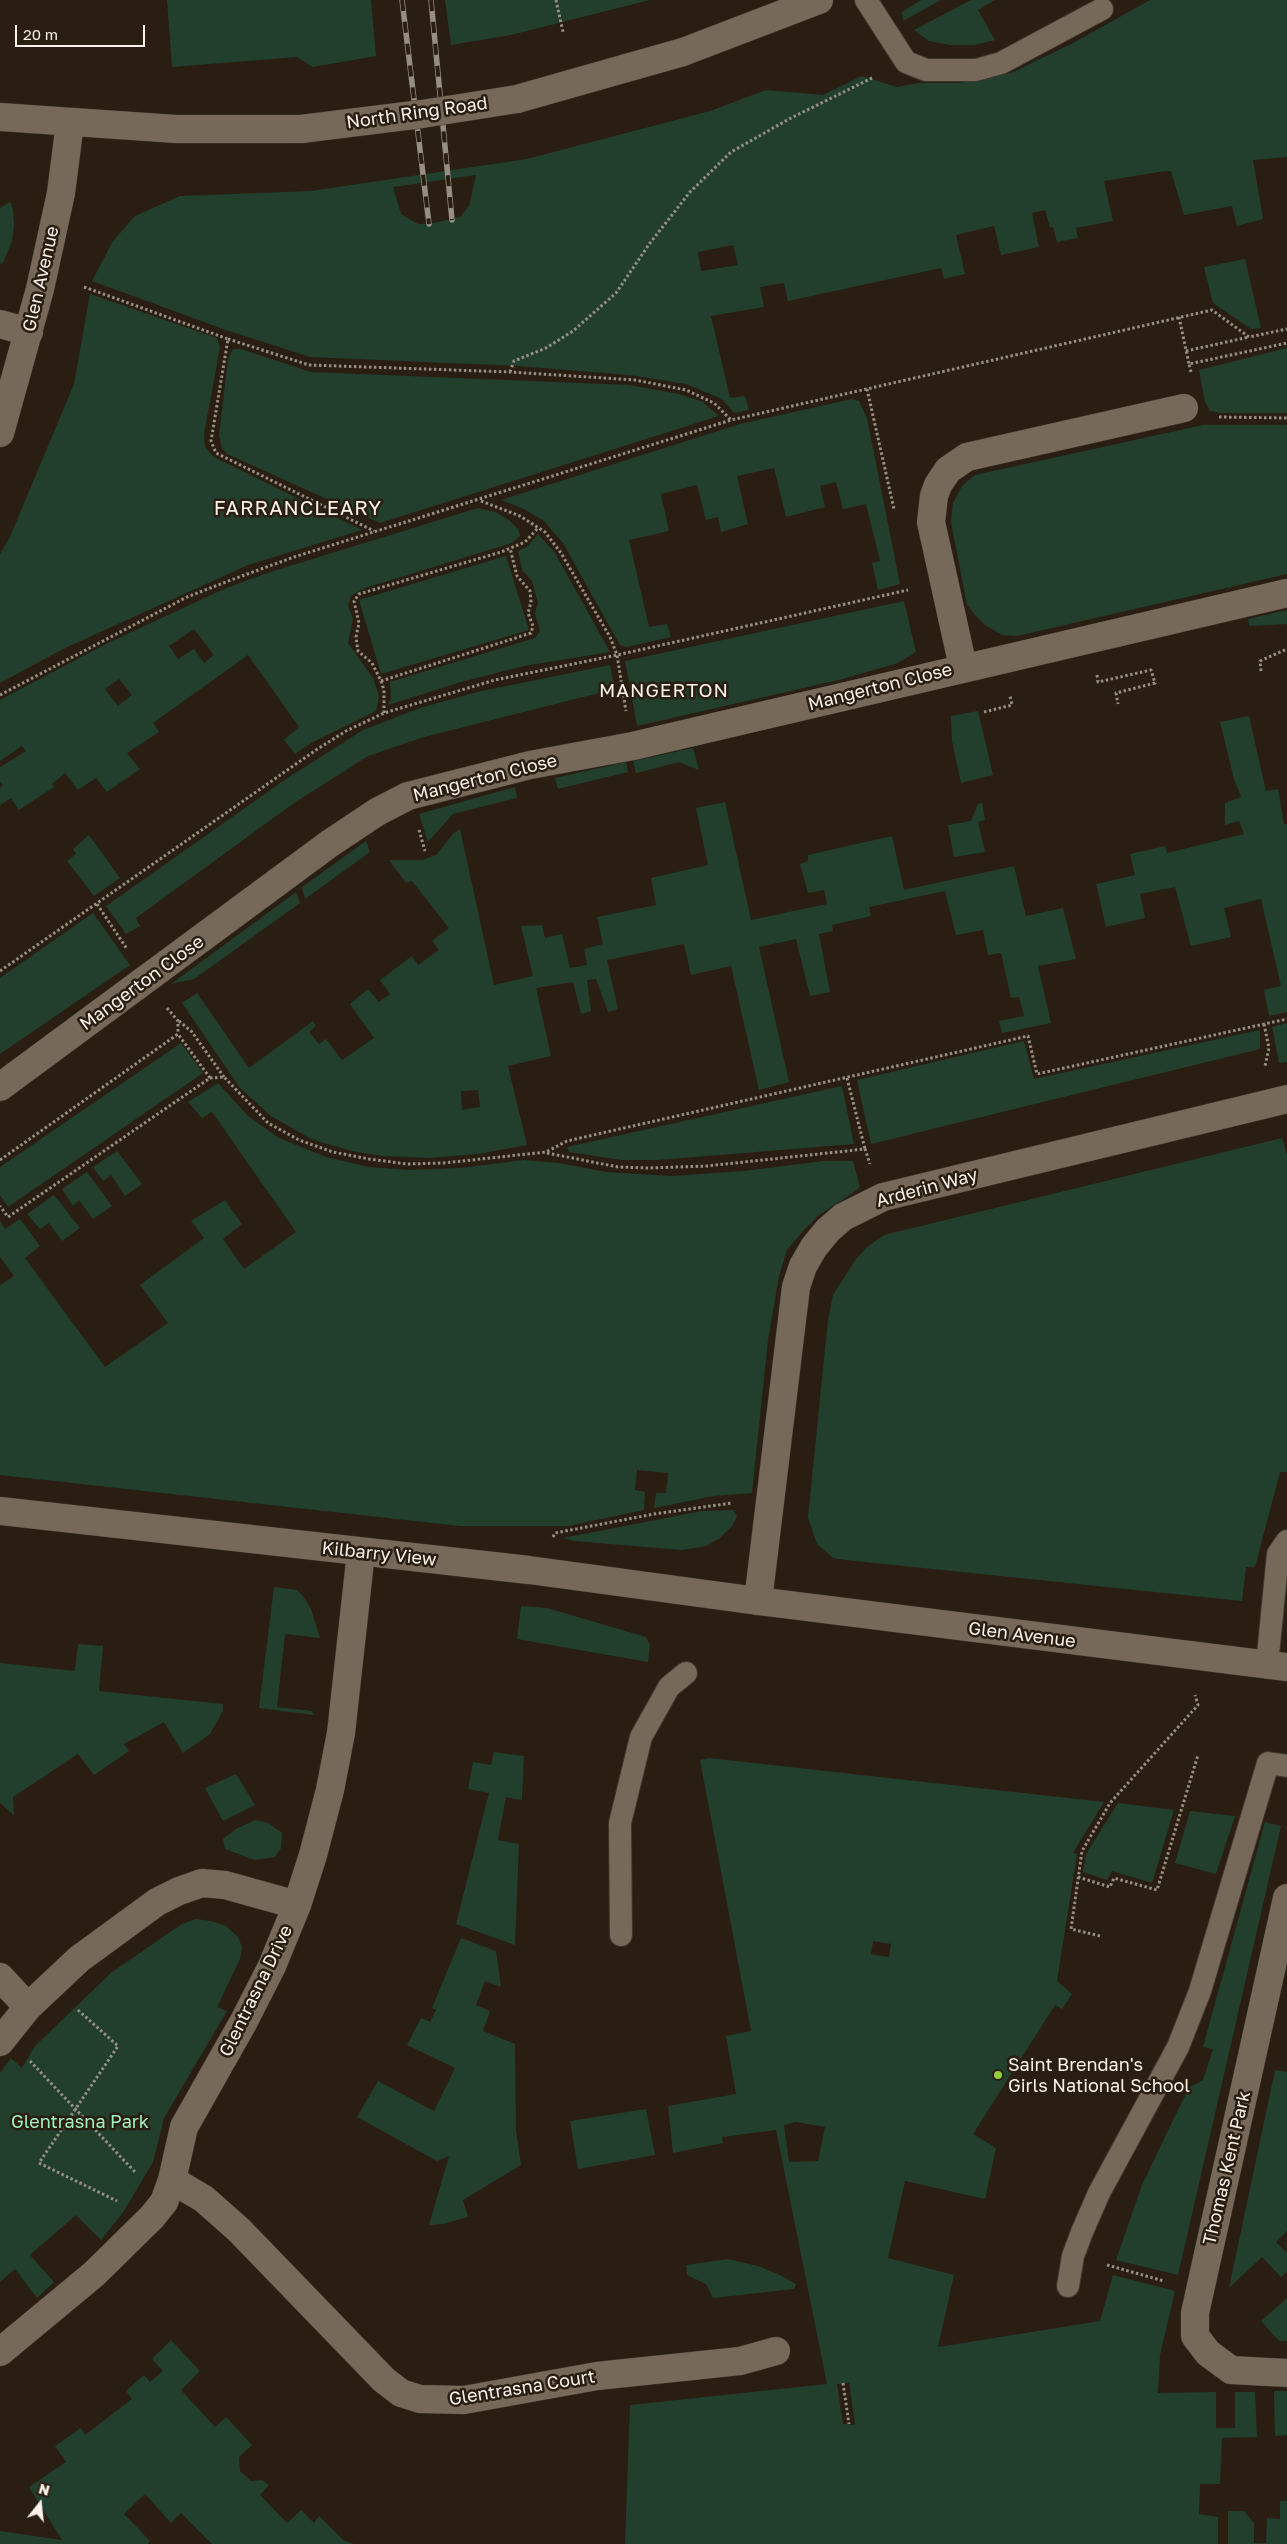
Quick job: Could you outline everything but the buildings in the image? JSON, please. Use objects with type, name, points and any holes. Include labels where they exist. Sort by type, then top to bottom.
[{"type":"street","name":"North Ring Road","points":[[0,117],[202,130],[301,129],[422,114],[517,98],[683,52],[820,0]]},
{"type":"street","name":"Glen Avenue","points":[[0,433],[29,332],[61,193],[70,123]]},
{"type":"street","points":[[0,324],[29,332]]},
{"type":"street","name":"Mangerton Close","points":[[963,668],[931,522],[934,496],[938,485],[948,470],[968,457],[1184,408]]},
{"type":"street","name":"Mangerton Close","points":[[0,1087],[329,844],[377,812],[408,796],[530,765],[633,746],[1287,593]]},
{"type":"street","name":"Arderin Way","points":[[758,1601],[796,1287],[803,1266],[814,1247],[843,1218],[883,1197],[1287,1100]]},
{"type":"street","name":"Kilbarry View","points":[[0,1511],[529,1570],[758,1601]]},
{"type":"street","name":"Glentrasna Drive","points":[[0,2352],[94,2274],[152,2217],[164,2202],[172,2180],[184,2127],[244,2022],[272,1966],[297,1905],[330,1790],[341,1733],[361,1552]]},
{"type":"street","name":"Glen Avenue","points":[[758,1601],[1277,1666]]},
{"type":"street","points":[[0,2042],[28,2007],[78,1959],[157,1902],[186,1888],[202,1884],[225,1885],[297,1905]]},
{"type":"street","name":"Thomas Kent Park","points":[[1287,1898],[1195,2313],[1195,2336],[1208,2354],[1231,2370],[1287,2373]]},
{"type":"street","points":[[0,1977],[28,2007]]},
{"type":"street","name":"Glentrasna Court","points":[[172,2180],[204,2199],[239,2230],[384,2380],[401,2393],[420,2399],[464,2400],[597,2376],[740,2361],[776,2351]]},
{"type":"lane","points":[[866,0],[906,62],[926,70],[976,70],[1001,62],[1102,9]]},
{"type":"lane","points":[[1277,1666],[1278,1554],[1287,1541]]},
{"type":"lane","points":[[621,1935],[620,1822],[641,1737],[669,1687],[686,1673]]},
{"type":"lane","points":[[1068,2286],[1073,2256],[1099,2193],[1178,2047],[1200,1991],[1268,1763],[1287,1766]]},
{"type":"path","points":[[556,0],[563,32]]},
{"type":"path","points":[[510,372],[514,361],[546,348],[573,331],[616,294],[650,243],[690,192],[731,152],[789,119],[906,62]]},
{"type":"path","points":[[84,286],[228,339],[309,365],[510,372],[635,380],[686,390],[714,403],[732,420]]},
{"type":"path","points":[[0,695],[187,597],[294,557],[732,420],[1212,310],[1249,337]]},
{"type":"path","points":[[1179,317],[1193,380]]},
{"type":"path","points":[[1186,350],[1287,328]]},
{"type":"path","points":[[228,339],[211,441],[216,452],[375,532]]},
{"type":"path","points":[[1189,364],[1287,343]]},
{"type":"path","points":[[1214,417],[1287,418]]},
{"type":"path","points":[[480,500],[520,516],[545,532],[561,553],[610,637],[618,655],[622,688]]},
{"type":"path","points":[[384,713],[382,681],[372,663],[358,652],[356,637],[359,623],[354,601],[360,594],[510,548],[525,542],[538,528]]},
{"type":"path","points":[[382,681],[531,633],[533,626],[528,613],[531,602],[530,591],[517,576],[510,548]]},
{"type":"path","points":[[0,971],[316,750],[346,731],[384,713],[495,680],[618,655],[904,590]]},
{"type":"path","points":[[1261,671],[1260,661],[1287,649]]},
{"type":"path","points":[[1095,670],[1098,682],[1152,670],[1154,683],[1116,692],[1118,704]]},
{"type":"path","points":[[984,712],[1001,708]]},
{"type":"path","points":[[423,844],[426,851]]},
{"type":"path","points":[[97,904],[120,939]]},
{"type":"path","points":[[546,1152],[567,1141],[1028,1036],[1037,1074],[1287,1019]]},
{"type":"path","points":[[178,1021],[192,1032],[224,1078],[268,1123],[299,1140],[333,1152],[407,1164],[479,1161],[546,1152],[618,1167],[649,1168],[707,1166],[865,1150]]},
{"type":"path","points":[[1264,1024],[1267,1044]]},
{"type":"path","points":[[0,1160],[178,1034],[210,1078]]},
{"type":"path","points":[[0,1206],[8,1217],[210,1078],[224,1078]]},
{"type":"path","points":[[847,1078],[865,1150],[883,1197]]},
{"type":"path","points":[[529,1570],[555,1533],[654,1514],[734,1503],[770,1511]]},
{"type":"path","points":[[1100,1936],[1071,1928],[1082,1851],[1110,1802],[1198,1705],[1195,1695]]},
{"type":"path","points":[[1078,1877],[1110,1887],[1114,1878],[1157,1890],[1198,1755]]},
{"type":"path","points":[[49,1985],[118,2046],[40,2163],[152,2217]]},
{"type":"path","points":[[28,2059],[77,2109],[132,2170]]},
{"type":"path","points":[[1115,2268],[1165,2282]]},
{"type":"path","points":[[843,2383],[849,2424]]},
{"type":"green space","points":[[167,0],[371,0],[376,56],[313,67],[297,57],[172,67]]},
{"type":"green space","points":[[445,0],[650,0],[511,35],[451,45]]},
{"type":"green space","points":[[921,0],[941,0],[903,21],[902,12]]},
{"type":"green space","points":[[971,0],[995,0],[978,10],[995,40],[975,45],[950,45],[929,41],[914,30]]},
{"type":"green space","points":[[1150,0],[1287,0],[1287,157],[1253,160],[1263,219],[1237,226],[1232,206],[1184,215],[1171,171],[1165,171],[1104,181],[1113,221],[1076,228],[1078,238],[1057,242],[1053,227],[1050,228],[1045,210],[1032,213],[1039,247],[1001,255],[994,226],[956,235],[965,274],[944,279],[941,268],[788,301],[784,283],[760,287],[764,307],[711,316],[730,398],[745,396],[749,410],[734,413],[722,399],[686,384],[629,375],[518,366],[310,357],[226,330],[92,281],[113,241],[135,216],[180,196],[311,191],[527,159],[710,111],[766,90],[823,95],[862,76],[897,87],[919,83],[960,83],[1011,73],[1073,43]],"holes":[[[476,175],[469,206],[460,217],[429,224],[418,224],[401,214],[393,187]],[[733,245],[738,265],[701,271],[698,252]]]},
{"type":"green space","points":[[10,202],[13,209],[14,224],[12,241],[4,261],[0,265],[0,208]]},
{"type":"green space","points":[[1245,259],[1261,328],[1251,329],[1213,303],[1204,267]]},
{"type":"green space","points":[[90,294],[217,338],[220,347],[204,434],[205,447],[214,457],[362,530],[248,565],[63,649],[0,683],[0,554],[9,539],[74,384]]},
{"type":"green space","points":[[1287,348],[1287,413],[1220,413],[1210,411],[1205,402],[1199,370]]},
{"type":"green space","points":[[233,349],[241,349],[311,372],[629,385],[679,394],[703,402],[719,416],[380,523],[227,454],[222,448],[219,435],[228,359]]},
{"type":"green space","points":[[852,399],[859,401],[867,418],[900,584],[878,590],[872,563],[880,561],[866,504],[843,509],[836,482],[820,486],[825,507],[786,517],[774,468],[737,476],[748,524],[721,532],[718,517],[706,520],[697,485],[661,494],[669,531],[629,540],[649,627],[667,624],[671,637],[626,647],[620,645],[563,543],[544,521],[524,509],[501,500],[740,424]]},
{"type":"green space","points":[[1203,425],[1287,425],[1287,574],[1017,636],[1002,635],[985,625],[967,605],[951,522],[953,503],[962,486],[975,475]]},
{"type":"green space","points":[[478,508],[495,512],[509,520],[518,529],[520,536],[512,543],[365,588],[351,596],[348,606],[353,618],[348,643],[373,678],[379,696],[376,711],[311,743],[295,754],[284,740],[299,727],[248,655],[153,723],[159,732],[127,753],[140,769],[107,792],[96,778],[78,790],[65,773],[52,784],[54,787],[19,810],[11,798],[0,805],[0,788],[3,785],[0,781],[0,767],[26,751],[22,746],[0,761],[0,700],[108,643],[224,589],[267,573]],"holes":[[[194,629],[214,655],[204,663],[194,649],[178,659],[169,646]],[[119,679],[132,695],[118,706],[105,689]]]},
{"type":"green space","points":[[538,534],[555,553],[610,652],[524,666],[461,682],[388,705],[391,698],[390,682],[535,638],[540,631],[535,613],[538,603],[532,581],[522,570],[518,551],[528,546]]},
{"type":"green space","points":[[506,556],[529,630],[381,674],[359,600]]},
{"type":"green space","points":[[904,601],[916,652],[898,663],[839,680],[637,726],[625,661]]},
{"type":"green space","points":[[1287,610],[1287,624],[1249,626],[1248,619]]},
{"type":"green space","points":[[610,665],[615,689],[424,737],[368,756],[294,803],[136,918],[140,926],[126,934],[106,906],[286,779],[363,730],[420,708],[477,692]]},
{"type":"green space","points":[[978,711],[993,775],[961,783],[952,741],[951,716]]},
{"type":"green space","points":[[1249,716],[1266,791],[1278,789],[1284,824],[1287,824],[1287,1012],[1269,1016],[1264,990],[1281,986],[1261,899],[1224,908],[1231,937],[1191,946],[1175,887],[1140,894],[1145,918],[1106,927],[1096,884],[1135,875],[1130,854],[1165,846],[1167,853],[1244,834],[1239,821],[1225,825],[1225,803],[1241,797],[1234,779],[1220,722]]},
{"type":"green space","points":[[693,748],[699,770],[679,762],[636,773],[633,761]]},
{"type":"green space","points":[[626,762],[628,772],[558,789],[555,778]]},
{"type":"green space","points":[[515,787],[517,798],[453,814],[428,842],[419,814]]},
{"type":"green space","points":[[725,802],[751,920],[827,904],[824,890],[808,893],[800,864],[808,861],[808,855],[892,836],[904,890],[1014,866],[1026,916],[1063,908],[1076,959],[1038,966],[1051,1023],[1002,1033],[999,1021],[1024,1016],[1019,997],[1011,998],[1001,953],[988,955],[983,930],[956,935],[945,891],[869,907],[871,916],[832,925],[833,931],[819,934],[830,992],[810,996],[796,939],[759,947],[789,1082],[759,1090],[731,966],[691,975],[684,944],[607,960],[618,1009],[608,1012],[596,979],[587,980],[591,1011],[581,1014],[573,982],[536,988],[551,1056],[508,1066],[527,1145],[478,1154],[429,1158],[382,1156],[352,1151],[311,1139],[271,1116],[240,1088],[182,1003],[197,993],[249,1068],[313,1021],[316,1026],[309,1032],[319,1044],[326,1039],[342,1060],[374,1038],[350,1004],[368,989],[379,1002],[390,994],[380,980],[412,956],[418,965],[439,950],[432,941],[449,928],[412,881],[406,883],[389,860],[422,860],[436,855],[453,834],[460,829],[494,985],[533,976],[521,926],[542,925],[545,938],[562,934],[570,968],[587,965],[584,949],[603,944],[597,917],[656,905],[651,878],[708,865],[696,808]],"holes":[[[478,1090],[480,1107],[462,1110],[461,1091]]]},
{"type":"green space","points":[[982,803],[985,820],[978,822],[985,852],[954,857],[948,825],[971,821],[978,804]]},
{"type":"green space","points":[[89,835],[120,878],[94,896],[67,861],[76,854],[73,849]]},
{"type":"green space","points":[[366,841],[370,852],[305,899],[302,887]]},
{"type":"green space","points":[[296,892],[300,903],[194,979],[171,984]]},
{"type":"green space","points":[[93,913],[130,965],[0,1054],[0,978]]},
{"type":"green space","points":[[1287,1023],[1287,1062],[1279,1063],[1272,1027]]},
{"type":"green space","points":[[1260,1030],[1260,1049],[871,1144],[857,1080],[1024,1041],[1034,1079]]},
{"type":"green space","points":[[181,1043],[203,1073],[8,1207],[0,1195],[0,1167]]},
{"type":"green space","points":[[218,1083],[248,1116],[279,1138],[326,1157],[369,1167],[409,1170],[460,1168],[524,1160],[559,1163],[607,1172],[671,1176],[744,1171],[823,1161],[853,1161],[860,1188],[819,1215],[803,1231],[787,1250],[779,1276],[768,1340],[752,1493],[714,1496],[654,1508],[656,1493],[666,1493],[668,1473],[637,1470],[635,1490],[645,1492],[644,1510],[568,1526],[460,1526],[0,1475],[0,1285],[14,1276],[0,1257],[0,1221],[5,1229],[20,1219],[40,1246],[25,1258],[105,1367],[168,1323],[140,1285],[204,1238],[191,1221],[225,1200],[242,1224],[223,1239],[244,1269],[296,1232],[212,1112],[202,1118],[188,1102]]},
{"type":"green space","points":[[842,1086],[854,1144],[658,1160],[621,1160],[569,1152],[567,1147]]},
{"type":"green space","points":[[1282,1138],[1287,1155],[1287,1472],[1280,1472],[1255,1567],[1246,1567],[1242,1601],[846,1560],[833,1558],[817,1544],[808,1517],[828,1320],[833,1295],[856,1259],[867,1247],[884,1235]]},
{"type":"green space","points":[[117,1151],[142,1184],[125,1196],[111,1175],[103,1181],[93,1167]]},
{"type":"green space","points":[[87,1172],[112,1206],[93,1219],[79,1200],[73,1206],[62,1189]]},
{"type":"green space","points":[[54,1195],[80,1228],[62,1241],[49,1223],[40,1229],[27,1214]]},
{"type":"green space","points":[[733,1510],[737,1516],[732,1526],[720,1538],[706,1546],[682,1550],[574,1541],[563,1538],[702,1511]]},
{"type":"green space","points":[[274,1587],[297,1590],[303,1596],[311,1609],[320,1638],[285,1634],[277,1707],[312,1711],[314,1715],[259,1708]]},
{"type":"green space","points":[[521,1606],[547,1608],[646,1637],[650,1645],[648,1662],[517,1639]]},
{"type":"green space","points":[[78,1644],[103,1646],[99,1691],[223,1704],[223,1711],[210,1734],[183,1753],[164,1722],[124,1744],[129,1751],[94,1775],[78,1754],[13,1797],[14,1815],[0,1803],[0,1663],[75,1671]]},
{"type":"green space","points":[[494,1752],[524,1756],[522,1800],[506,1797],[498,1840],[519,1844],[515,1945],[456,1924],[489,1793],[468,1789],[473,1762],[491,1765]]},
{"type":"green space","points":[[709,1758],[1104,1802],[1073,1853],[1077,1854],[1057,1981],[1072,1994],[1062,2009],[1055,2005],[973,2134],[996,2148],[985,2199],[905,2181],[888,2258],[954,2275],[938,2347],[1100,2321],[1113,2275],[1175,2291],[1160,2355],[1158,2393],[1216,2392],[1216,2428],[1235,2428],[1235,2392],[1255,2392],[1257,2437],[1222,2438],[1220,2484],[1200,2484],[1199,2514],[1218,2517],[1218,2544],[625,2544],[630,2405],[827,2384],[776,2130],[722,2137],[723,2143],[673,2153],[668,2106],[736,2094],[726,2036],[751,2031],[700,1760]],"holes":[[[873,1941],[891,1944],[889,1957],[871,1954]],[[796,2122],[825,2127],[818,2161],[789,2162],[784,2125]],[[849,2383],[854,2425],[843,2424],[837,2384]]]},
{"type":"green space","points":[[236,1774],[255,1805],[223,1821],[205,1788]]},
{"type":"green space","points":[[1118,1803],[1174,1810],[1152,1883],[1112,1871],[1107,1880],[1083,1872],[1086,1854]]},
{"type":"green space","points":[[1190,1811],[1235,1816],[1216,1874],[1175,1863]]},
{"type":"green space","points":[[255,1820],[268,1823],[282,1833],[281,1848],[275,1857],[255,1860],[225,1849],[223,1839],[236,1829]]},
{"type":"green space","points":[[1265,1822],[1281,1826],[1178,2275],[1116,2260],[1142,2185],[1173,2120],[1189,2088],[1203,2080],[1213,2049],[1203,2047]]},
{"type":"green space","name":"Glentrasna Park","points":[[196,1919],[226,1926],[238,1937],[242,1947],[240,1959],[217,2007],[227,2011],[164,2118],[153,2162],[124,2211],[101,2240],[76,2215],[30,2255],[54,2282],[37,2298],[15,2269],[0,2282],[0,2073],[11,2058],[22,2068],[35,2046],[112,1972],[182,1924]]},
{"type":"green space","points":[[461,1938],[496,1951],[501,1987],[485,1981],[476,2005],[490,2011],[483,2031],[515,2044],[516,2130],[521,2165],[463,2200],[468,2217],[443,2224],[429,2225],[449,2156],[437,2161],[357,2117],[378,2081],[434,2111],[455,2068],[407,2045],[421,2018],[430,2022],[436,2010],[432,2008]]},
{"type":"green space","points":[[1275,2070],[1287,2072],[1287,2231],[1276,2242],[1287,2253],[1287,2272],[1281,2277],[1262,2257],[1229,2288]]},
{"type":"green space","points":[[646,2109],[655,2155],[578,2169],[570,2121]]},
{"type":"green space","points":[[728,2259],[758,2266],[782,2276],[796,2284],[794,2289],[713,2298],[706,2284],[687,2275],[686,2265]]},
{"type":"green space","points":[[1287,2298],[1287,2341],[1279,2341],[1261,2321]]},
{"type":"green space","points":[[171,2340],[200,2371],[181,2390],[215,2427],[226,2417],[252,2445],[239,2457],[240,2471],[251,2481],[262,2480],[269,2485],[260,2495],[287,2523],[301,2510],[314,2523],[319,2516],[343,2540],[354,2544],[212,2544],[181,2513],[171,2523],[145,2494],[124,2514],[150,2541],[148,2544],[0,2544],[0,2531],[62,2540],[29,2487],[66,2462],[55,2446],[81,2428],[85,2435],[132,2399],[126,2391],[144,2375],[150,2382],[163,2371],[152,2359]]},
{"type":"green space","points":[[1274,2391],[1287,2391],[1287,2435],[1275,2436]]},
{"type":"green space","points":[[1280,2501],[1287,2501],[1287,2544],[1228,2544],[1228,2511],[1244,2511],[1254,2523],[1254,2543],[1266,2543],[1267,2518],[1280,2519]]},
{"type":"railway","points":[[402,0],[429,224]]},
{"type":"railway","points":[[431,0],[452,220]]},
{"type":"place","name":"Saint Brendan's Girls National School","points":[[998,2075]]},
{"type":"district","name":"FARRANCLEARY","points":[[298,509]]},
{"type":"district","name":"MANGERTON","points":[[664,691]]}]
